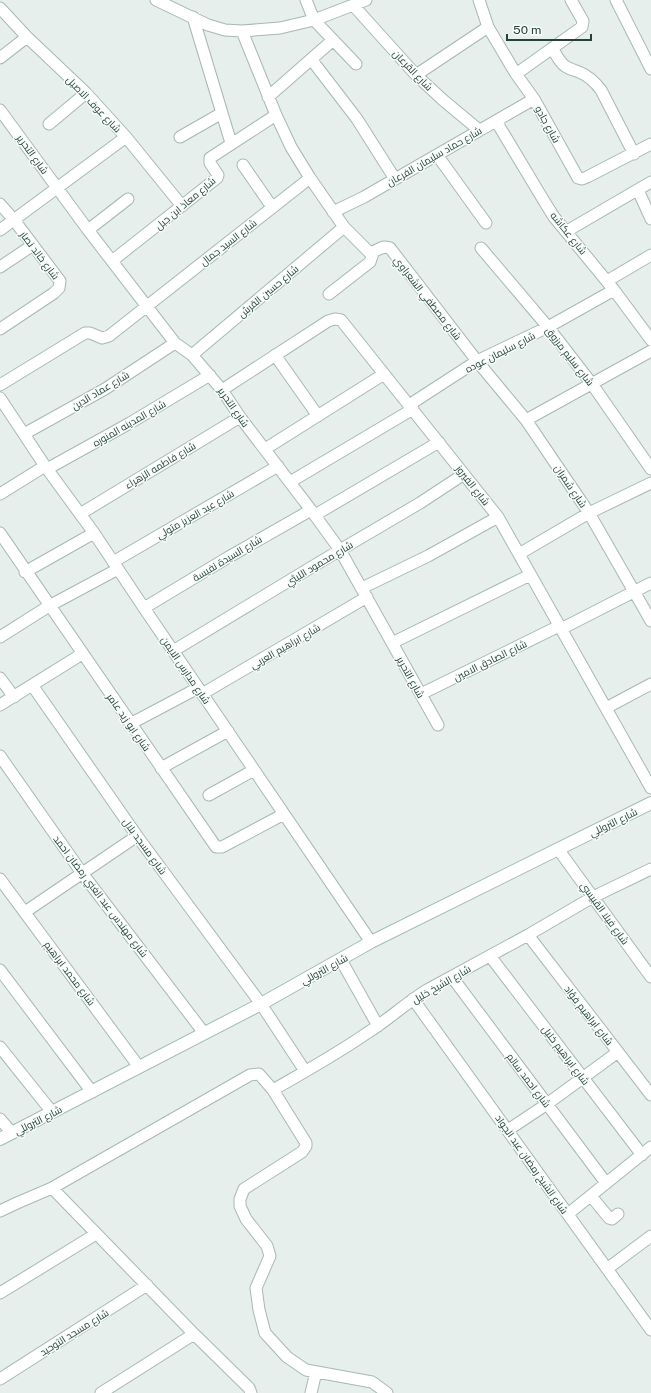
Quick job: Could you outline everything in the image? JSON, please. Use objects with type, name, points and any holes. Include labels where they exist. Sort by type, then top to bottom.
[{"type":"street","points":[[156,0],[175,4],[193,17],[208,25],[225,30],[242,31],[280,28],[314,20],[366,0]]},
{"type":"street","points":[[306,0],[314,20],[356,64]]},
{"type":"street","name":"شارع جادو","points":[[479,0],[488,27],[516,74],[534,99],[578,178],[582,179],[587,177],[651,144]]},
{"type":"street","points":[[516,74],[579,29],[583,24],[583,21],[571,0]]},
{"type":"street","points":[[616,0],[651,70]]},
{"type":"street","name":"شارع القرعان","points":[[353,5],[416,75],[479,130]]},
{"type":"street","name":"شارع عوف الاصيل","points":[[0,8],[27,37],[86,93],[126,136],[182,206]]},
{"type":"street","points":[[193,17],[231,143]]},
{"type":"street","points":[[416,75],[488,27]]},
{"type":"street","points":[[242,31],[268,97],[291,147],[310,178],[344,227],[365,250],[373,253],[370,262],[329,294]]},
{"type":"street","points":[[0,58],[27,37]]},
{"type":"street","points":[[268,97],[333,40]]},
{"type":"street","points":[[552,48],[565,66],[571,70],[586,75],[594,81],[634,154]]},
{"type":"street","points":[[311,59],[357,119],[395,179]]},
{"type":"street","points":[[50,124],[86,93]]},
{"type":"street","name":"شارع حماد سليمان الفرعان","points":[[333,212],[395,179],[534,99]]},
{"type":"street","name":"شارع التحرير","points":[[0,110],[146,306],[175,343],[192,355],[210,375],[240,417],[313,512],[340,550],[438,725]]},
{"type":"street","points":[[180,137],[222,113]]},
{"type":"street","name":"شارع معاذ ابن جبل","points":[[112,261],[217,178],[218,175],[210,163],[210,158],[276,115]]},
{"type":"street","name":"شارع عكاشه","points":[[496,121],[554,217],[567,231],[651,340]]},
{"type":"street","points":[[0,230],[126,136]]},
{"type":"street","points":[[437,155],[486,223]]},
{"type":"street","points":[[243,165],[272,207]]},
{"type":"street","name":"شارع السيد جمال","points":[[0,385],[85,333],[106,338],[310,178]]},
{"type":"street","points":[[567,231],[651,182]]},
{"type":"street","points":[[638,190],[651,218]]},
{"type":"street","points":[[88,230],[128,199]]},
{"type":"street","name":"شارع خالد نصار","points":[[0,204],[14,220],[60,281],[59,288],[0,329]]},
{"type":"street","name":"شارع حسين القرش","points":[[192,355],[344,227]]},
{"type":"street","points":[[0,267],[33,245]]},
{"type":"street","name":"شارع مصطفي الشعراوي","points":[[373,253],[381,247],[386,246],[390,248],[477,362]]},
{"type":"street","name":"شارع سليم مرزوق","points":[[481,248],[548,327],[592,384],[651,469]]},
{"type":"street","name":"شارع سليمان عوده","points":[[290,482],[411,407],[477,362],[548,327],[610,286],[651,255]]},
{"type":"street","name":"شارع الفيروز","points":[[222,390],[328,321],[335,319],[341,320],[498,517],[651,788]]},
{"type":"street","name":"شارع عماد الدين","points":[[24,434],[105,389],[175,343]]},
{"type":"street","points":[[526,420],[651,351]]},
{"type":"street","points":[[275,355],[318,416]]},
{"type":"street","name":"شارع شمران","points":[[477,362],[526,420],[590,513],[651,621]]},
{"type":"street","points":[[265,450],[384,374]]},
{"type":"street","name":"شارع المدينه المنوره","points":[[0,494],[46,467],[130,423],[210,375]]},
{"type":"street","name":"شارع مدارس الايمن","points":[[0,398],[46,467],[94,533],[371,942]]},
{"type":"street","name":"شارع فاطمه الزهراء","points":[[80,514],[240,417]]},
{"type":"street","name":"شارع السيدة نفيسة","points":[[144,608],[227,558],[439,442]]},
{"type":"street","name":"شارع عبد العزيز متولي","points":[[0,636],[278,466]]},
{"type":"street","name":"شارع محمود الليثي","points":[[173,651],[420,503],[464,474]]},
{"type":"street","points":[[519,554],[590,513],[651,482]]},
{"type":"street","name":"شارع ابراهيم العربي","points":[[130,724],[200,691],[428,556],[498,517]]},
{"type":"street","name":"شارع ابو زيد عامر","points":[[0,533],[25,572],[216,847],[222,847],[284,814]]},
{"type":"street","points":[[25,572],[94,533]]},
{"type":"street","points":[[392,643],[530,575]]},
{"type":"street","name":"شارع الصادق الامين","points":[[421,694],[651,583]]},
{"type":"street","points":[[0,706],[82,654]]},
{"type":"street","points":[[0,678],[14,697]]},
{"type":"street","points":[[606,708],[651,684]]},
{"type":"street","name":"شارع مسجد بلال","points":[[32,685],[137,836],[261,1004],[305,1071]]},
{"type":"street","points":[[161,768],[228,731]]},
{"type":"street","name":"شارع مهندس عبد الغني رمضان احمد","points":[[0,756],[82,873],[204,1034]]},
{"type":"street","points":[[209,795],[254,770]]},
{"type":"street","name":"شارع التروللي","points":[[0,1139],[261,1004],[371,942],[651,804]]},
{"type":"street","points":[[25,912],[137,836]]},
{"type":"street","name":"شارع فيلا القبيسي","points":[[558,850],[651,977]]},
{"type":"street","name":"شارع الشيخ خليل","points":[[273,1090],[378,1026],[413,999],[593,897],[651,869]]},
{"type":"street","name":"شارع محمد ابراهيم","points":[[0,879],[139,1067]]},
{"type":"street","name":"شارع ابراهيم فؤاد","points":[[528,935],[651,1095]]},
{"type":"street","name":"شارع ابراهيم خليل","points":[[490,956],[642,1155]]},
{"type":"street","points":[[341,960],[378,1026]]},
{"type":"street","points":[[0,970],[92,1092]]},
{"type":"street","name":"شارع احمد سالم","points":[[452,977],[606,1183]]},
{"type":"street","name":"شارع الشيخ رمضان عبد الجواد","points":[[413,999],[651,1330]]},
{"type":"street","points":[[0,1047],[52,1112]]},
{"type":"street","points":[[508,1130],[547,1104],[618,1052]]},
{"type":"street","points":[[0,1211],[52,1188],[250,1075],[259,1074],[273,1090],[304,1140],[306,1146],[302,1152],[244,1189],[240,1199],[240,1206],[246,1220],[267,1246],[270,1256],[256,1288],[259,1310],[265,1333],[287,1357],[306,1370],[372,1382],[387,1393]]},
{"type":"street","points":[[0,1119],[12,1133]]},
{"type":"street","points":[[568,1214],[651,1147]]},
{"type":"street","points":[[52,1188],[250,1390]]},
{"type":"street","points":[[591,1196],[609,1218],[612,1219],[618,1214]]},
{"type":"street","points":[[0,1293],[96,1234]]},
{"type":"street","points":[[607,1269],[650,1239]]},
{"type":"street","name":"شارع مسجد التوحيد","points":[[0,1379],[147,1285]]},
{"type":"street","points":[[101,1393],[194,1334]]},
{"type":"street","points":[[311,1393],[316,1372]]}]
